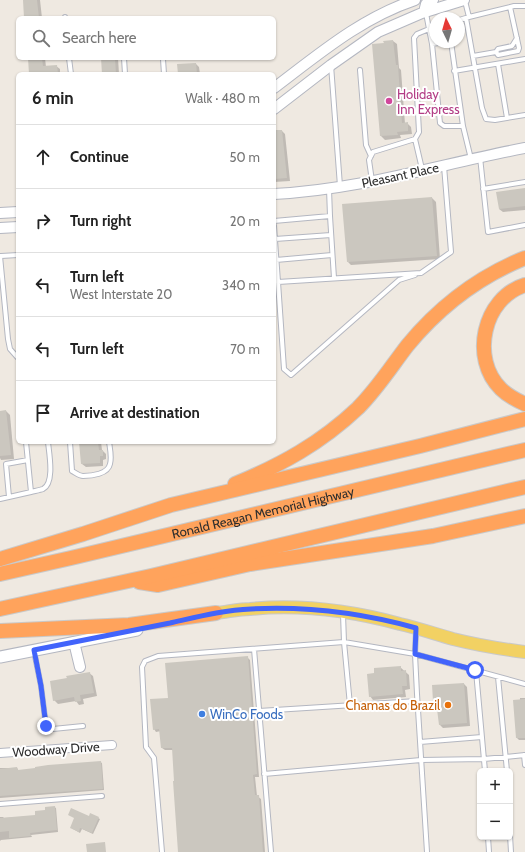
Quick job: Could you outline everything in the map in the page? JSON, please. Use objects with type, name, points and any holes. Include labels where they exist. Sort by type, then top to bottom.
[{"type":"highway","points":[[0,559],[83,534],[230,486],[287,460],[323,437],[362,402],[433,317],[449,303],[473,284],[514,262],[525,258]]},
{"type":"highway","points":[[525,285],[501,300],[493,312],[487,323],[484,334],[484,350],[486,365],[493,379],[501,389],[513,398],[525,404]]},
{"type":"highway","points":[[170,505],[404,450],[525,419]]},
{"type":"highway","name":"Ronald Reagan Memorial Highway","points":[[0,574],[525,450]]},
{"type":"highway","points":[[0,609],[131,581],[525,486]]},
{"type":"highway","points":[[131,581],[158,585],[250,564],[433,536],[525,516]]},
{"type":"highway","points":[[0,631],[123,625],[216,613]]},
{"type":"main road","points":[[0,657],[216,613],[250,609],[285,608],[321,609],[343,612],[400,623],[452,639],[525,652]]},
{"type":"street","points":[[276,86],[354,28],[376,16],[415,0]]},
{"type":"street","points":[[426,12],[424,8],[426,4],[433,0]]},
{"type":"street","points":[[276,107],[378,32],[426,12],[465,0]]},
{"type":"street","name":"Pleasant Place","points":[[276,194],[340,187],[422,171],[525,148]]},
{"type":"street","points":[[0,213],[16,212]]},
{"type":"street","points":[[0,228],[16,227]]},
{"type":"street","points":[[74,642],[80,668]]},
{"type":"street","name":"Woodway Drive","points":[[0,753],[112,745]]},
{"type":"lane","points":[[465,0],[482,108],[486,119],[495,120],[525,116]]},
{"type":"lane","points":[[465,19],[510,7],[525,6]]},
{"type":"lane","points":[[496,52],[498,55],[518,51],[519,48],[510,7]]},
{"type":"lane","points":[[422,171],[415,139],[419,132],[414,38],[417,34],[429,29],[426,12]]},
{"type":"lane","points":[[473,56],[496,52],[498,49],[512,46],[518,38]]},
{"type":"lane","points":[[432,48],[440,123],[444,126],[463,126]]},
{"type":"lane","points":[[452,48],[463,126],[475,158],[483,189],[488,232],[525,225]]},
{"type":"lane","points":[[454,71],[525,59]]},
{"type":"lane","points":[[69,60],[71,72]]},
{"type":"lane","points":[[124,60],[125,72]]},
{"type":"lane","points":[[163,60],[164,72]]},
{"type":"lane","points":[[498,64],[507,118]]},
{"type":"lane","points":[[332,65],[340,187]]},
{"type":"lane","points":[[360,70],[366,145],[371,156]]},
{"type":"lane","points":[[372,181],[369,160],[373,152],[415,139]]},
{"type":"lane","points":[[332,255],[276,260],[284,369],[291,374],[399,280],[421,273],[451,252],[444,166]]},
{"type":"lane","points":[[483,189],[525,182]]},
{"type":"lane","points":[[329,188],[334,278]]},
{"type":"lane","points":[[276,221],[330,216]]},
{"type":"lane","points":[[276,239],[331,235]]},
{"type":"lane","points":[[16,255],[0,256],[8,339],[10,349],[16,356]]},
{"type":"lane","points":[[278,282],[421,273]]},
{"type":"lane","points":[[26,444],[31,492]]},
{"type":"lane","points":[[0,499],[45,488],[49,482],[50,463],[48,444]]},
{"type":"lane","points":[[70,444],[72,470],[77,475],[83,476],[103,473],[110,466],[111,457],[109,444]]},
{"type":"lane","points":[[9,497],[6,464],[28,460]]},
{"type":"lane","points":[[343,612],[344,642],[350,706]]},
{"type":"lane","points":[[416,628],[415,654],[417,701],[427,852]]},
{"type":"lane","points":[[162,852],[154,758],[146,747],[142,667],[145,661],[158,656],[344,642],[415,654],[525,684]]},
{"type":"lane","points":[[254,649],[270,852]]},
{"type":"lane","points":[[34,650],[41,686],[46,726],[53,729],[83,726]]},
{"type":"lane","points":[[476,671],[485,768]]},
{"type":"lane","points":[[498,677],[507,768]]},
{"type":"lane","points":[[259,711],[417,701]]},
{"type":"lane","points":[[420,742],[482,737]]},
{"type":"lane","points":[[264,774],[421,760],[484,759],[525,755],[525,765]]},
{"type":"lane","points":[[0,804],[102,796]]},
{"type":"lane","points":[[488,840],[489,852]]},
{"type":"lane","points":[[510,840],[511,852]]},
{"type":"building","points":[[23,0],[37,0],[39,16],[24,16]]},
{"type":"building","name":"Holiday Inn Express","points":[[393,40],[396,65],[398,65],[402,123],[408,122],[408,131],[397,132],[398,135],[380,136],[372,44],[384,43],[383,41]]},
{"type":"building","points":[[28,60],[42,60],[43,66],[57,65],[58,72],[29,72]]},
{"type":"building","points":[[101,60],[115,60],[116,72],[102,72]]},
{"type":"building","points":[[196,63],[197,72],[178,72],[177,64]]},
{"type":"building","points":[[276,130],[282,130],[287,178],[276,179]]},
{"type":"building","points":[[525,188],[525,206],[499,209],[496,192]]},
{"type":"building","points":[[432,197],[437,256],[347,262],[342,204]]},
{"type":"building","points":[[6,410],[11,455],[0,456],[0,411]]},
{"type":"building","points":[[79,444],[98,444],[99,450],[103,450],[103,456],[100,456],[100,463],[81,464]]},
{"type":"building","name":"WinCo Foods","points":[[248,656],[257,774],[253,775],[255,795],[259,795],[263,852],[178,852],[172,748],[161,748],[159,729],[153,730],[150,699],[168,698],[165,663]]},
{"type":"building","points":[[401,666],[401,671],[406,670],[407,686],[402,686],[403,694],[369,697],[367,674],[374,673],[374,668]]},
{"type":"building","points":[[90,672],[94,693],[80,695],[81,701],[75,702],[74,697],[53,701],[50,681],[67,678],[66,676]]},
{"type":"building","name":"Chamas do Brazil","points":[[464,683],[467,723],[439,725],[437,709],[431,709],[430,701],[433,701],[432,685]]},
{"type":"building","points":[[525,699],[525,738],[516,738],[513,700]]},
{"type":"building","points":[[101,761],[103,789],[0,796],[0,769],[17,767],[18,770],[48,765]]},
{"type":"building","points":[[55,806],[57,830],[30,833],[31,836],[9,838],[9,831],[0,832],[0,818],[35,815],[35,811],[45,810],[45,807]]},
{"type":"building","points":[[71,808],[89,816],[90,813],[99,817],[92,833],[80,828],[79,832],[70,828],[74,818],[68,815]]},
{"type":"building","points":[[105,842],[106,852],[87,852],[86,844]]},
{"type":"place","name":"Holiday Inn Express","points":[[389,101]]},
{"type":"place","name":"Chamas do Brazil","points":[[448,705]]},
{"type":"place","name":"WinCo Foods","points":[[202,714]]},
{"type":"route","points":[[46,726],[41,686],[34,650],[216,613],[250,609],[321,609],[400,623],[416,628],[415,654],[475,670]]}]
